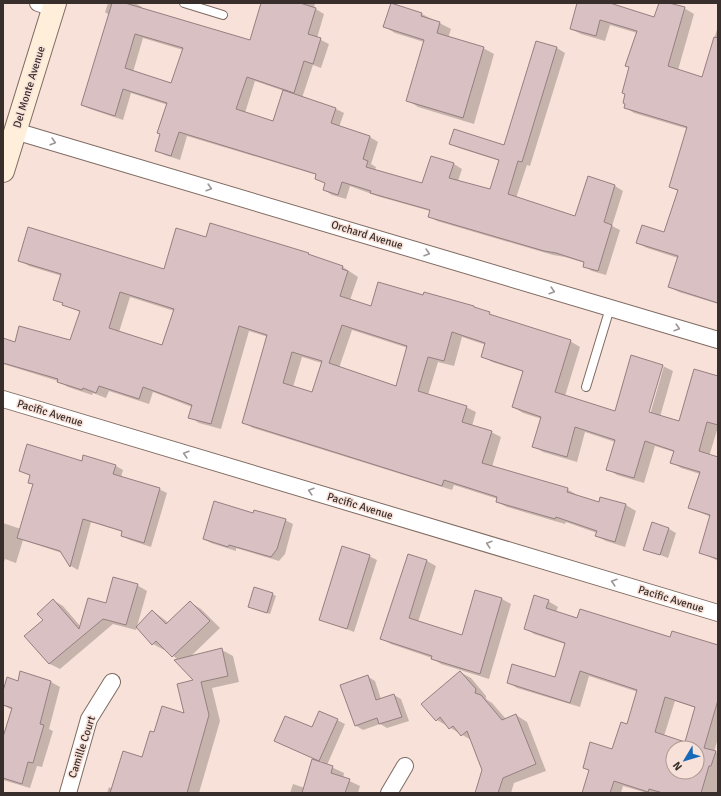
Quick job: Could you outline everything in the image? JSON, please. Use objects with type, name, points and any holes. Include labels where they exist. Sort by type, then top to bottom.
[{"type":"street","name":"Del Monte Avenue","points":[[3,171],[49,5]]},
{"type":"street","name":"Orchard Avenue","points":[[15,131],[718,340]]},
{"type":"street","name":"Pacific Avenue","points":[[3,399],[718,613]]},
{"type":"street","name":"Camille Court","points":[[68,793],[89,719],[112,682]]},
{"type":"street","points":[[389,793],[405,766]]},
{"type":"lane","points":[[184,3],[223,14]]},
{"type":"lane","points":[[586,387],[610,308]]},
{"type":"building","points":[[112,3],[125,3],[250,40],[261,3],[300,3],[316,8],[308,34],[321,38],[313,64],[304,61],[294,93],[247,77],[236,109],[273,121],[283,90],[336,108],[331,123],[370,136],[363,159],[368,161],[366,167],[422,183],[431,156],[454,163],[449,178],[490,189],[499,160],[449,144],[454,129],[504,145],[536,41],[557,47],[522,162],[518,161],[508,194],[575,216],[588,176],[615,185],[604,222],[612,225],[598,271],[583,267],[584,262],[556,253],[544,251],[428,217],[430,210],[370,193],[371,191],[342,182],[338,195],[323,190],[325,183],[315,179],[316,174],[179,132],[171,156],[155,151],[160,134],[157,133],[167,103],[123,89],[115,116],[81,105]],"holes":[[[135,34],[183,48],[171,83],[125,68]]]},
{"type":"building","points":[[391,3],[422,13],[421,16],[440,22],[437,33],[484,47],[463,118],[406,101],[424,40],[383,27]]},
{"type":"building","points":[[577,3],[610,3],[654,17],[659,3],[669,3],[685,7],[668,66],[702,77],[714,37],[718,38],[718,303],[668,287],[678,256],[636,243],[642,225],[664,232],[678,190],[669,187],[687,127],[624,108],[625,104],[623,103],[625,94],[622,93],[629,67],[625,66],[637,31],[600,20],[596,36],[570,29]]},
{"type":"building","points":[[210,223],[309,253],[308,254],[343,266],[342,269],[348,271],[340,296],[371,306],[378,282],[423,295],[424,292],[474,306],[490,312],[489,314],[571,340],[555,392],[615,411],[631,355],[663,365],[649,412],[679,421],[694,369],[718,376],[718,425],[707,422],[699,451],[718,457],[718,559],[699,553],[710,515],[688,508],[700,472],[670,463],[674,451],[645,441],[634,478],[606,470],[615,440],[575,427],[567,457],[532,447],[541,417],[512,407],[523,371],[481,357],[485,343],[452,332],[444,361],[428,357],[418,391],[467,406],[462,422],[492,431],[482,463],[568,488],[567,492],[599,502],[600,497],[626,504],[615,542],[595,536],[597,531],[556,517],[555,519],[496,502],[497,497],[444,480],[442,486],[242,423],[267,335],[239,326],[211,424],[188,418],[192,405],[143,387],[139,399],[99,386],[96,393],[83,388],[82,390],[57,382],[58,379],[3,363],[3,338],[15,342],[19,326],[70,340],[80,311],[62,305],[63,303],[53,300],[61,274],[18,261],[28,227],[164,269],[176,228],[206,237]],"holes":[[[120,292],[174,309],[162,345],[109,328]],[[342,325],[407,346],[396,386],[329,363]],[[292,352],[322,361],[312,392],[283,383]]]},
{"type":"building","points":[[27,444],[82,461],[83,455],[116,465],[113,474],[160,488],[144,543],[121,536],[122,531],[83,519],[70,567],[60,551],[17,538],[33,484],[28,483],[30,475],[19,471]]},
{"type":"building","points":[[214,501],[253,513],[254,510],[286,519],[277,549],[271,557],[229,545],[228,547],[203,539]]},
{"type":"building","points":[[652,522],[669,528],[660,555],[643,550]]},
{"type":"building","points":[[342,546],[370,555],[347,629],[319,620]]},
{"type":"building","points":[[408,554],[427,560],[409,618],[462,635],[475,590],[502,598],[480,674],[431,659],[432,656],[380,639]]},
{"type":"building","points":[[113,577],[138,584],[126,625],[103,619],[49,664],[24,636],[43,620],[37,614],[53,599],[79,629],[88,598],[106,603]]},
{"type":"building","points":[[254,587],[273,593],[267,613],[248,607]]},
{"type":"building","points":[[534,595],[549,600],[546,608],[577,618],[580,609],[670,637],[672,631],[718,645],[718,700],[705,745],[705,740],[686,740],[695,707],[665,697],[655,732],[679,740],[665,740],[665,780],[705,780],[701,793],[663,793],[649,789],[648,792],[614,781],[610,793],[582,793],[589,770],[583,768],[590,742],[612,749],[621,722],[627,724],[637,690],[580,671],[570,703],[507,683],[512,664],[555,677],[565,643],[524,629]]},
{"type":"building","points":[[190,601],[210,621],[172,657],[156,641],[152,645],[136,627],[152,610],[166,624]]},
{"type":"building","points":[[222,648],[228,676],[201,682],[209,715],[187,793],[110,793],[123,751],[142,757],[150,731],[154,732],[162,706],[184,713],[177,684],[193,680],[174,660]]},
{"type":"building","points":[[20,671],[51,681],[40,724],[44,725],[33,763],[28,762],[22,784],[3,778],[3,737],[12,708],[3,705],[3,691],[7,677],[18,681]]},
{"type":"building","points":[[460,671],[476,689],[475,693],[481,695],[502,720],[516,714],[536,764],[503,778],[498,793],[475,793],[482,770],[467,731],[461,736],[453,726],[449,729],[440,717],[436,721],[421,704]]},
{"type":"building","points":[[368,675],[376,700],[394,694],[402,717],[379,724],[377,718],[355,726],[340,685]]},
{"type":"building","points":[[319,711],[338,719],[319,761],[274,741],[285,716],[312,727]]},
{"type":"building","points":[[705,748],[716,751],[711,766],[709,766],[705,780]]},
{"type":"building","points":[[312,759],[333,766],[331,773],[350,779],[345,793],[302,793]]}]
